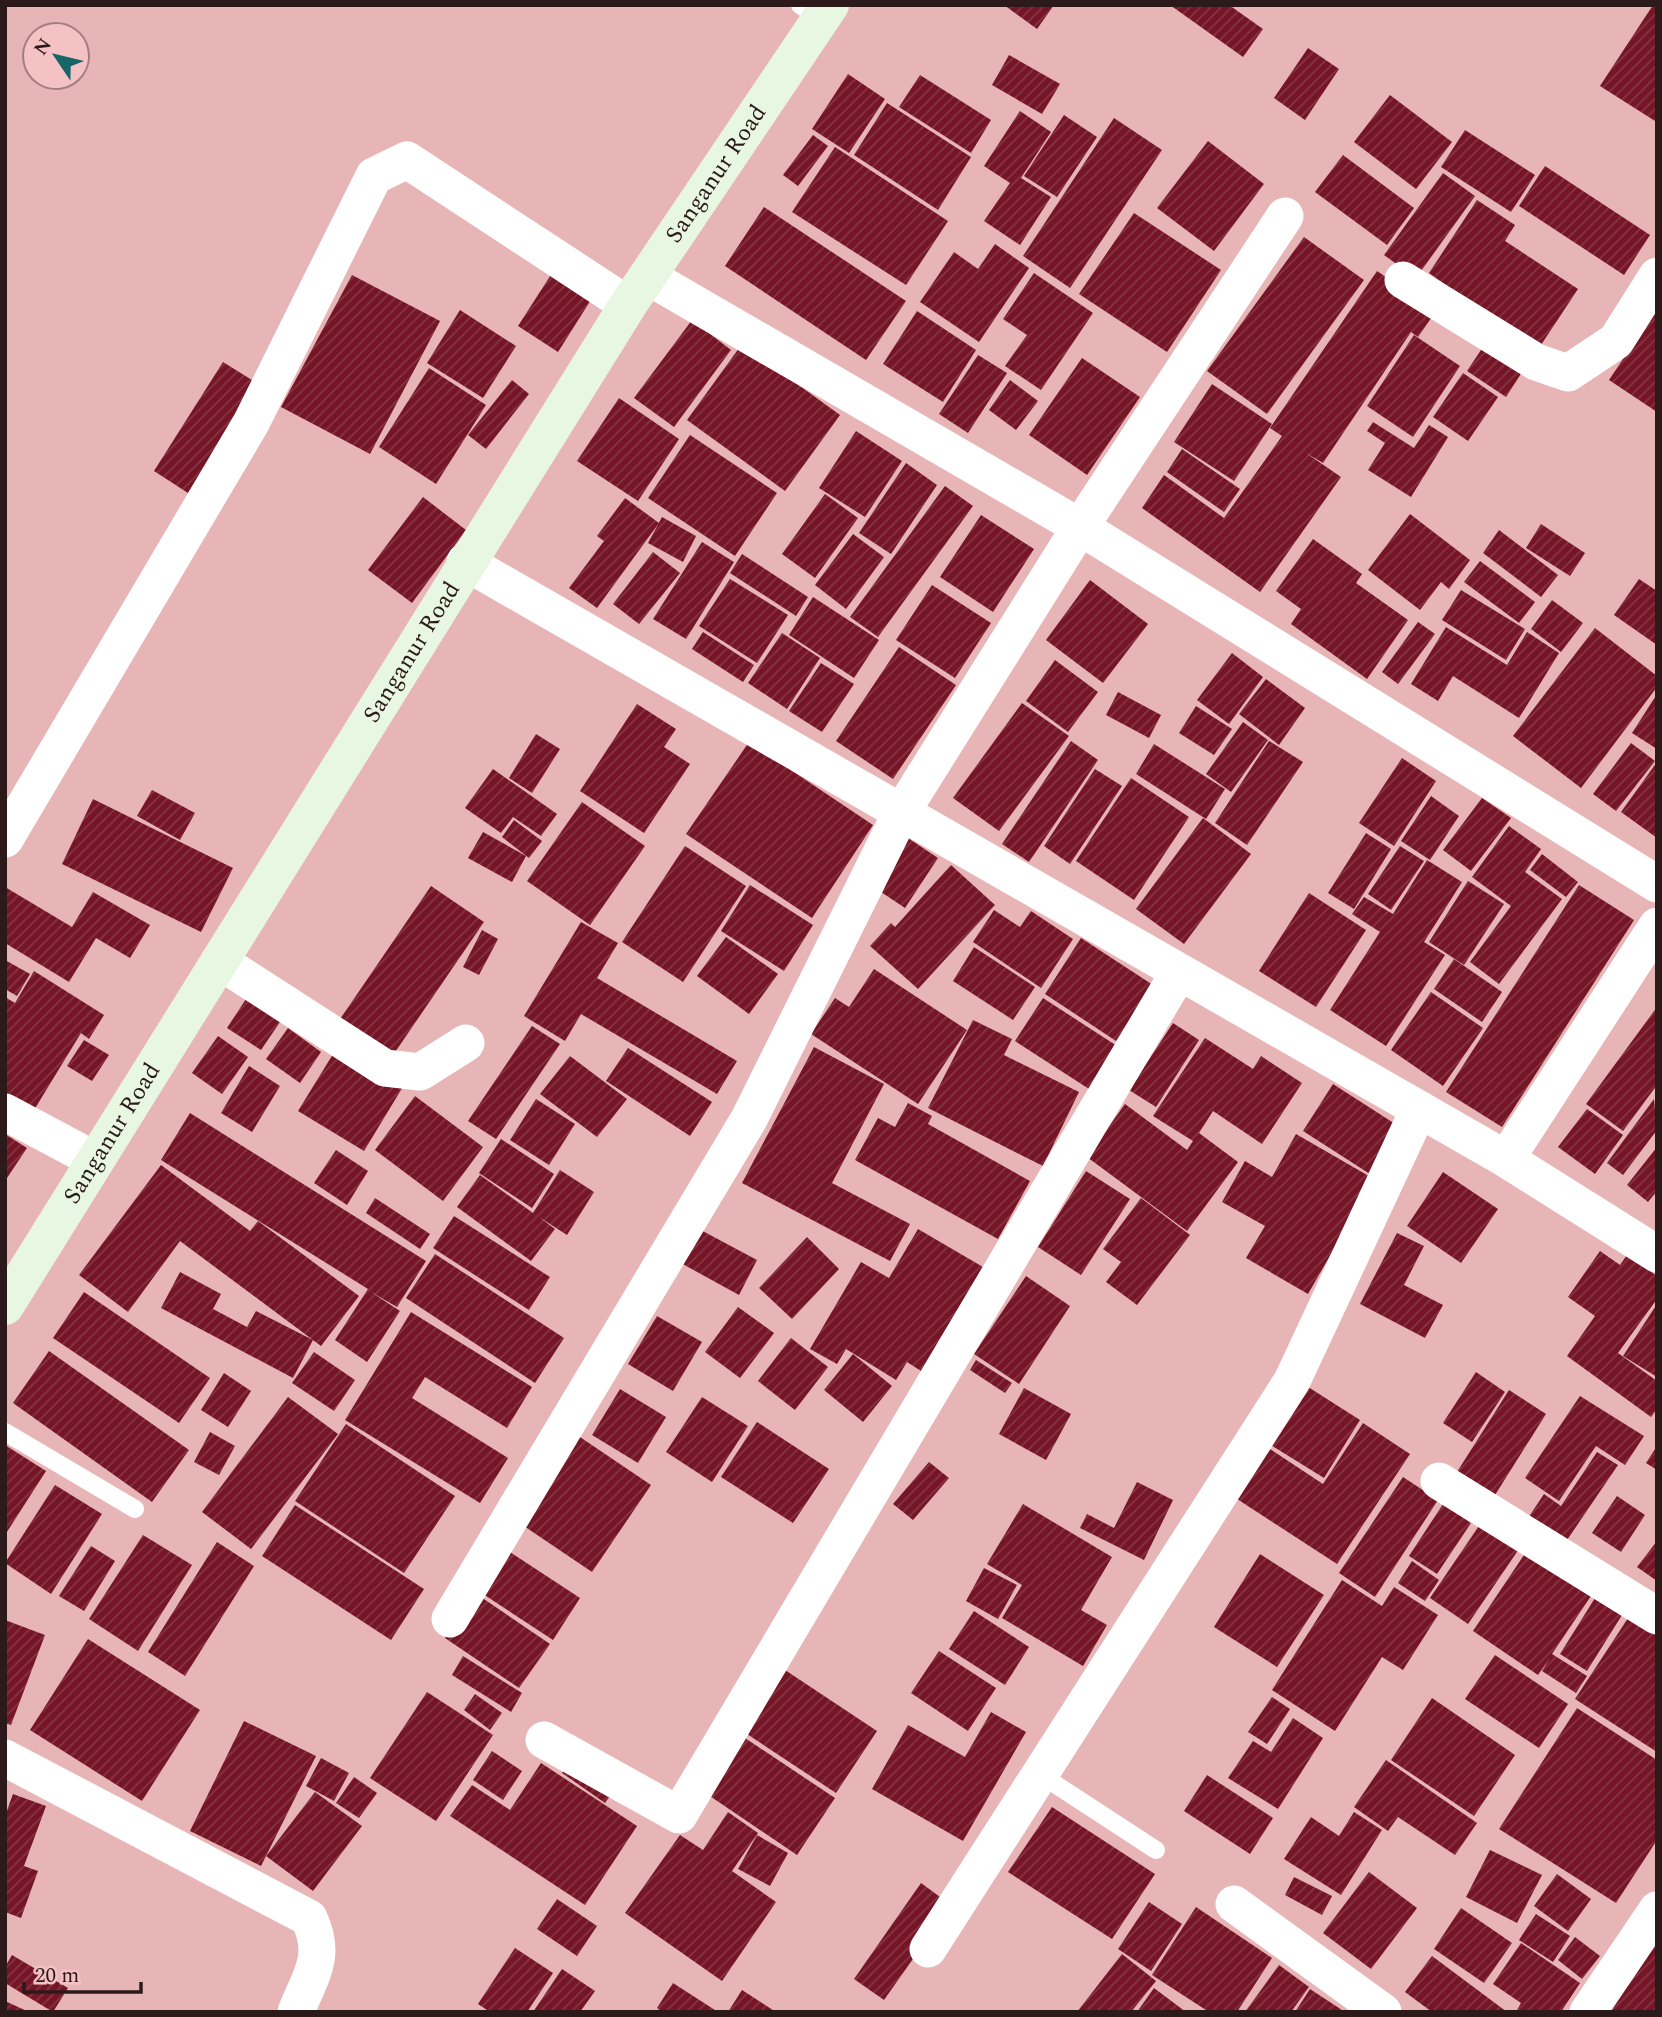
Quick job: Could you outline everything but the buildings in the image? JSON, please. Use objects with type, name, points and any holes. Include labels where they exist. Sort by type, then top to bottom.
[{"type":"main road","name":"Sanganur Road","points":[[5,1306],[338,775],[465,562],[817,10]]},
{"type":"street","points":[[5,839],[251,423],[374,176],[407,160],[637,291],[1080,527],[1657,884]]},
{"type":"street","points":[[450,1619],[749,1119],[901,813],[1080,527],[1285,216]]},
{"type":"street","points":[[1403,280],[1536,362],[1568,373],[1616,341],[1657,276]]},
{"type":"street","points":[[465,562],[1506,1159],[1657,1254]]},
{"type":"street","points":[[1506,1159],[1657,926]]},
{"type":"street","points":[[219,961],[385,1068],[420,1072],[466,1043]]},
{"type":"street","points":[[544,1740],[679,1815],[1179,972]]},
{"type":"street","points":[[928,1949],[1292,1381],[1419,1109]]},
{"type":"street","points":[[5,1112],[95,1160]]},
{"type":"street","points":[[1439,1481],[1657,1616]]},
{"type":"street","points":[[5,1758],[309,1918],[318,1938],[318,1955],[296,2012]]},
{"type":"street","points":[[1234,1904],[1383,2012]]},
{"type":"street","points":[[1588,2012],[1657,1910]]},
{"type":"lane","points":[[5,1432],[135,1509]]},
{"type":"lane","points":[[1041,1775],[1156,1850]]}]
